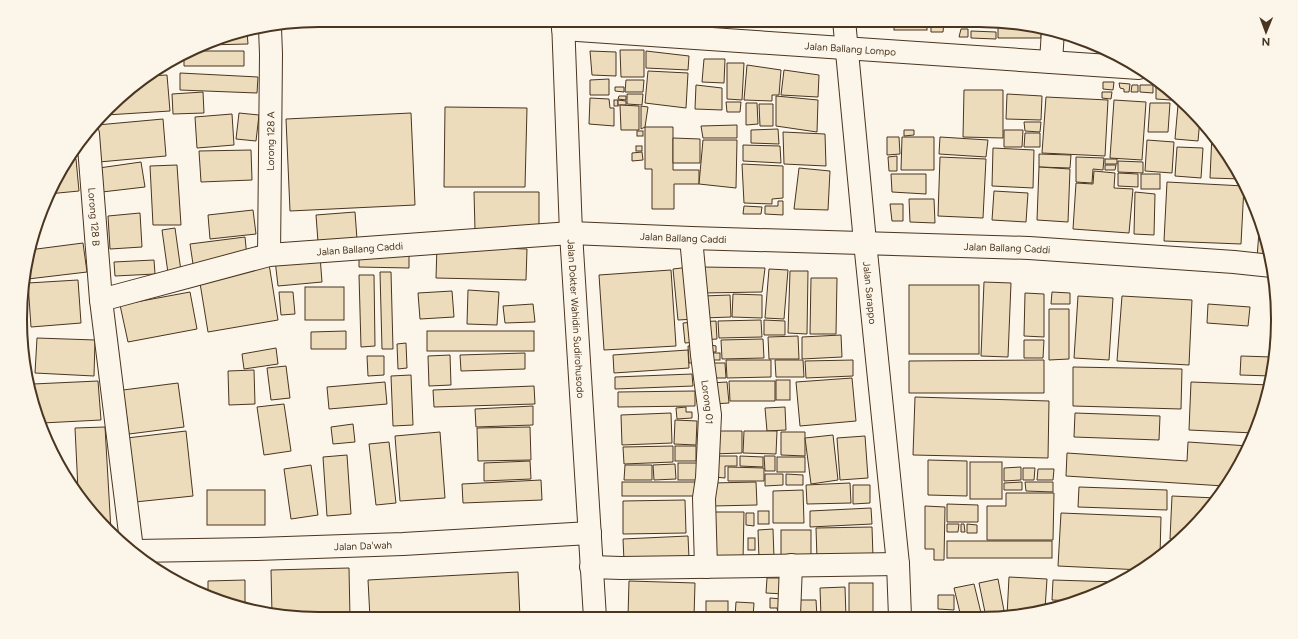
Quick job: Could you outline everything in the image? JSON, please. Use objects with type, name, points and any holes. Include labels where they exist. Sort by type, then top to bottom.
[{"type":"street","name":"Jalan Dokter Wahidin Sudirohusodo","points":[[563,27],[571,233],[595,612]]},
{"type":"street","name":"Jalan Ballang Lompo","points":[[587,27],[846,49],[1127,67]]},
{"type":"street","name":"Jalan Sarappo","points":[[844,27],[898,564],[900,612]]},
{"type":"street","name":"Lorong 128 A","points":[[269,255],[270,32]]},
{"type":"street","points":[[1051,62],[1053,37]]},
{"type":"street","name":"Lorong 128 B","points":[[88,139],[101,300],[131,543]]},
{"type":"street","name":"Jalan Ballang Caddi","points":[[101,300],[269,255],[571,233],[1029,248],[1226,261],[1266,265]]},
{"type":"street","name":"Lorong 01","points":[[691,238],[702,355],[710,415],[707,478],[704,498],[706,567]]},
{"type":"street","name":"Jalan Da'wah","points":[[140,551],[403,544],[590,533]]},
{"type":"street","points":[[591,567],[621,568],[898,564]]},
{"type":"street","points":[[789,612],[791,565]]},
{"type":"building","points":[[894,27],[927,27],[927,30],[894,30]]},
{"type":"building","points":[[931,27],[943,27],[943,32],[931,32]]},
{"type":"building","points":[[998,28],[1041,34],[1041,38],[998,38]]},
{"type":"building","points":[[961,29],[968,29],[968,37],[959,37]]},
{"type":"building","points":[[971,31],[996,32],[996,39],[971,38]]},
{"type":"building","points":[[247,36],[248,44],[220,45]]},
{"type":"building","points":[[620,50],[644,50],[644,77],[621,77]]},
{"type":"building","points":[[204,51],[244,51],[244,66],[184,66],[184,60]]},
{"type":"building","points":[[590,51],[616,52],[616,76],[592,75]]},
{"type":"building","points":[[646,51],[689,56],[688,70],[646,68]]},
{"type":"building","points":[[704,59],[725,59],[724,83],[702,82]]},
{"type":"building","points":[[727,63],[744,63],[742,100],[727,99]]},
{"type":"building","points":[[747,65],[781,70],[779,95],[772,95],[772,101],[744,100]]},
{"type":"building","points":[[784,70],[819,75],[818,97],[781,95]]},
{"type":"building","points":[[648,71],[688,73],[686,108],[645,103]]},
{"type":"building","points":[[180,73],[258,77],[257,93],[180,90]]},
{"type":"building","points":[[158,75],[167,75],[170,111],[111,115],[141,87]]},
{"type":"building","points":[[609,79],[609,95],[590,95],[590,80]]},
{"type":"building","points":[[626,80],[644,80],[643,92],[625,92]]},
{"type":"building","points":[[1103,82],[1114,82],[1113,90],[1103,89]]},
{"type":"building","points":[[1119,83],[1130,84],[1129,92],[1124,92],[1124,89],[1120,88]]},
{"type":"building","points":[[696,85],[722,88],[722,110],[695,109]]},
{"type":"building","points":[[1132,85],[1138,85],[1138,92],[1131,92]]},
{"type":"building","points":[[1140,85],[1153,85],[1153,93],[1140,92]]},
{"type":"building","points":[[615,87],[624,87],[624,92],[615,91]]},
{"type":"building","points":[[1156,87],[1171,100],[1156,99]]},
{"type":"building","points":[[964,90],[1003,90],[1003,138],[963,137]]},
{"type":"building","points":[[203,92],[204,113],[173,114],[172,94]]},
{"type":"building","points":[[1102,92],[1112,92],[1111,99],[1102,98]]},
{"type":"building","points":[[627,94],[643,94],[642,105],[627,104]]},
{"type":"building","points":[[1007,94],[1042,96],[1041,120],[1006,119]]},
{"type":"building","points":[[619,96],[626,96],[626,100],[618,99]]},
{"type":"building","points":[[776,96],[818,100],[817,132],[776,126]]},
{"type":"building","points":[[1046,97],[1108,100],[1105,156],[1042,153]]},
{"type":"building","points":[[590,98],[609,99],[610,108],[614,108],[614,126],[589,124]]},
{"type":"building","points":[[614,100],[618,100],[618,106],[614,106]]},
{"type":"building","points":[[618,100],[626,101],[626,105],[618,105]]},
{"type":"building","points":[[1114,100],[1146,102],[1142,160],[1110,158]]},
{"type":"building","points":[[726,102],[741,102],[740,112],[727,112]]},
{"type":"building","points":[[746,103],[757,103],[758,124],[746,125]]},
{"type":"building","points":[[1150,103],[1170,103],[1168,132],[1148,132]]},
{"type":"building","points":[[759,104],[773,104],[773,126],[760,126]]},
{"type":"building","points":[[620,105],[639,106],[639,130],[621,130]]},
{"type":"building","points":[[641,106],[648,107],[645,127],[641,129]]},
{"type":"building","points":[[1178,106],[1199,128],[1198,141],[1175,139]]},
{"type":"building","points":[[445,107],[527,108],[525,187],[444,187]]},
{"type":"building","points":[[239,113],[259,115],[256,141],[236,139]]},
{"type":"building","points":[[411,113],[415,205],[290,211],[286,119]]},
{"type":"building","points":[[232,114],[234,145],[197,148],[195,117]]},
{"type":"building","points":[[163,119],[166,156],[99,162],[97,130],[102,125]]},
{"type":"building","points":[[1024,122],[1041,122],[1040,132],[1025,131]]},
{"type":"building","points":[[737,125],[737,138],[703,138],[701,126]]},
{"type":"building","points":[[645,127],[673,127],[673,170],[699,170],[699,184],[674,184],[674,209],[652,209],[652,169],[645,169]]},
{"type":"building","points":[[778,129],[779,144],[751,143],[751,130]]},
{"type":"building","points":[[904,130],[914,130],[914,135],[904,136]]},
{"type":"building","points":[[1004,130],[1023,130],[1022,147],[1004,147]]},
{"type":"building","points":[[637,131],[643,131],[643,136],[637,136]]},
{"type":"building","points":[[783,132],[825,134],[826,166],[784,164]]},
{"type":"building","points":[[1025,133],[1040,133],[1040,147],[1024,147]]},
{"type":"building","points":[[887,137],[899,137],[900,154],[887,155]]},
{"type":"building","points":[[902,137],[934,137],[934,170],[901,170]]},
{"type":"building","points":[[940,137],[988,140],[986,157],[939,154]]},
{"type":"building","points":[[673,138],[700,139],[700,163],[673,163]]},
{"type":"building","points":[[703,140],[737,140],[736,188],[699,184]]},
{"type":"building","points":[[1147,140],[1174,142],[1172,173],[1145,171]]},
{"type":"building","points":[[1212,142],[1235,179],[1210,178]]},
{"type":"building","points":[[743,145],[780,146],[781,163],[743,161]]},
{"type":"building","points":[[636,146],[642,146],[642,151],[636,151]]},
{"type":"building","points":[[1177,147],[1203,148],[1201,178],[1175,176]]},
{"type":"building","points":[[993,148],[1034,150],[1033,188],[992,186]]},
{"type":"building","points":[[251,150],[252,180],[201,182],[199,151]]},
{"type":"building","points":[[642,152],[643,160],[632,161],[632,153]]},
{"type":"building","points":[[1039,154],[1071,155],[1070,168],[1039,167]]},
{"type":"building","points":[[897,156],[897,171],[889,171],[888,157]]},
{"type":"building","points":[[940,157],[986,159],[983,218],[938,216]]},
{"type":"building","points":[[1076,157],[1104,158],[1103,170],[1093,169],[1092,183],[1076,182]]},
{"type":"building","points":[[76,159],[79,191],[56,193],[66,173]]},
{"type":"building","points":[[1105,159],[1117,159],[1117,164],[1105,164]]},
{"type":"building","points":[[1118,161],[1143,162],[1143,173],[1118,172]]},
{"type":"building","points":[[141,162],[145,187],[102,192],[99,168]]},
{"type":"building","points":[[742,164],[783,166],[783,198],[772,199],[772,204],[744,203]]},
{"type":"building","points":[[177,165],[181,225],[153,225],[150,166]]},
{"type":"building","points":[[1105,165],[1116,165],[1115,170],[1105,170]]},
{"type":"building","points":[[1039,167],[1070,169],[1068,222],[1037,220]]},
{"type":"building","points":[[799,168],[830,171],[828,210],[794,209]]},
{"type":"building","points":[[1094,171],[1115,173],[1114,188],[1133,189],[1129,233],[1073,229],[1076,183],[1093,184]]},
{"type":"building","points":[[1118,173],[1138,174],[1138,187],[1118,186]]},
{"type":"building","points":[[891,174],[926,174],[926,194],[892,192]]},
{"type":"building","points":[[1141,174],[1160,174],[1160,189],[1141,189]]},
{"type":"building","points":[[1167,182],[1239,186],[1244,196],[1241,244],[1164,241]]},
{"type":"building","points":[[994,191],[1028,193],[1026,222],[992,220]]},
{"type":"building","points":[[474,192],[539,192],[539,229],[475,230]]},
{"type":"building","points":[[1135,192],[1155,194],[1154,235],[1134,234]]},
{"type":"building","points":[[909,199],[934,199],[935,223],[910,222]]},
{"type":"building","points":[[778,201],[783,201],[783,215],[765,214],[765,206],[778,206]]},
{"type":"building","points":[[890,204],[903,204],[903,221],[892,221]]},
{"type":"building","points":[[744,206],[762,207],[761,214],[743,214]]},
{"type":"building","points":[[253,210],[256,234],[210,239],[208,215]]},
{"type":"building","points":[[355,212],[357,239],[318,242],[316,215]]},
{"type":"building","points":[[140,213],[142,247],[110,249],[108,216]]},
{"type":"building","points":[[175,228],[181,271],[168,273],[162,230]]},
{"type":"building","points":[[1259,236],[1264,259],[1257,258]]},
{"type":"building","points":[[245,237],[247,257],[193,264],[190,244]]},
{"type":"building","points":[[83,243],[87,272],[30,279],[36,249]]},
{"type":"building","points":[[437,246],[527,249],[526,280],[436,278]]},
{"type":"building","points":[[359,248],[409,249],[409,268],[359,267]]},
{"type":"building","points":[[320,256],[322,282],[278,286],[275,260]]},
{"type":"building","points":[[154,260],[155,274],[115,276],[114,262]]},
{"type":"building","points":[[269,264],[278,320],[208,332],[199,277]]},
{"type":"building","points":[[690,267],[695,319],[678,320],[673,269]]},
{"type":"building","points":[[702,267],[765,268],[762,292],[702,293]]},
{"type":"building","points":[[769,269],[788,270],[784,319],[765,318]]},
{"type":"building","points":[[671,270],[676,346],[604,350],[599,275]]},
{"type":"building","points":[[790,271],[808,271],[807,334],[788,333]]},
{"type":"building","points":[[380,272],[391,272],[393,349],[382,349]]},
{"type":"building","points":[[359,275],[374,275],[375,346],[361,347]]},
{"type":"building","points":[[811,278],[837,278],[836,334],[810,334]]},
{"type":"building","points":[[78,280],[81,323],[31,327],[29,293],[30,283]]},
{"type":"building","points":[[984,282],[1011,283],[1008,357],[981,356]]},
{"type":"building","points":[[909,285],[979,285],[979,354],[909,354]]},
{"type":"building","points":[[305,287],[344,287],[344,320],[305,320]]},
{"type":"building","points":[[468,290],[499,292],[497,325],[467,324]]},
{"type":"building","points":[[452,291],[454,317],[420,319],[418,293]]},
{"type":"building","points":[[190,292],[197,329],[128,342],[120,305]]},
{"type":"building","points":[[279,292],[293,292],[295,314],[281,315]]},
{"type":"building","points":[[1052,292],[1070,293],[1070,304],[1051,304]]},
{"type":"building","points":[[1025,293],[1044,294],[1044,337],[1024,336]]},
{"type":"building","points":[[733,294],[762,295],[762,318],[732,317]]},
{"type":"building","points":[[730,295],[731,317],[703,318],[703,296]]},
{"type":"building","points":[[1078,296],[1113,298],[1109,360],[1074,358]]},
{"type":"building","points":[[1122,296],[1192,300],[1189,365],[1117,361]]},
{"type":"building","points":[[533,304],[535,322],[505,323],[503,306]]},
{"type":"building","points":[[1208,304],[1250,307],[1248,326],[1207,323]]},
{"type":"building","points":[[1049,309],[1069,309],[1069,359],[1049,360]]},
{"type":"building","points":[[761,320],[762,337],[719,338],[718,321]]},
{"type":"building","points":[[764,320],[785,321],[785,335],[764,335]]},
{"type":"building","points":[[716,321],[717,339],[701,340],[699,322]]},
{"type":"building","points":[[694,322],[696,342],[685,343],[683,323]]},
{"type":"building","points":[[346,331],[346,349],[311,349],[311,332]]},
{"type":"building","points":[[427,331],[534,331],[534,351],[427,351]]},
{"type":"building","points":[[841,335],[842,357],[802,359],[802,337]]},
{"type":"building","points":[[798,336],[799,359],[769,359],[768,337]]},
{"type":"building","points":[[37,338],[95,340],[94,376],[35,373]]},
{"type":"building","points":[[763,339],[764,358],[722,359],[721,340]]},
{"type":"building","points":[[1024,340],[1044,340],[1043,358],[1024,358]]},
{"type":"building","points":[[406,343],[407,368],[398,369],[397,344]]},
{"type":"building","points":[[699,345],[701,363],[689,363],[688,346]]},
{"type":"building","points":[[711,345],[716,346],[716,352],[711,352]]},
{"type":"building","points":[[276,348],[278,364],[244,369],[242,354]]},
{"type":"building","points":[[688,350],[689,368],[614,373],[613,355]]},
{"type":"building","points":[[525,353],[525,369],[461,371],[460,355]]},
{"type":"building","points":[[712,353],[720,353],[720,360],[712,360]]},
{"type":"building","points":[[450,355],[451,385],[429,386],[428,356]]},
{"type":"building","points":[[367,356],[384,356],[384,375],[368,376]]},
{"type":"building","points":[[1241,356],[1268,357],[1265,376],[1240,375]]},
{"type":"building","points":[[726,360],[771,360],[771,377],[727,378]]},
{"type":"building","points":[[775,360],[803,360],[804,377],[776,377]]},
{"type":"building","points":[[853,360],[853,376],[806,378],[805,361]]},
{"type":"building","points":[[1044,360],[1044,393],[909,393],[909,361]]},
{"type":"building","points":[[707,363],[725,363],[726,378],[708,378]]},
{"type":"building","points":[[286,366],[290,398],[271,400],[267,368]]},
{"type":"building","points":[[1073,367],[1182,369],[1181,409],[1073,406]]},
{"type":"building","points":[[254,370],[255,404],[229,405],[228,371]]},
{"type":"building","points":[[692,374],[693,386],[615,389],[615,377]]},
{"type":"building","points":[[411,375],[413,425],[393,426],[391,376]]},
{"type":"building","points":[[852,378],[856,421],[800,426],[796,382]]},
{"type":"building","points":[[776,380],[790,380],[790,400],[776,400]]},
{"type":"building","points":[[98,381],[101,420],[46,423],[35,384]]},
{"type":"building","points":[[729,381],[775,381],[775,401],[730,401]]},
{"type":"building","points":[[385,382],[387,404],[329,409],[327,387]]},
{"type":"building","points":[[727,382],[729,403],[712,404],[710,383]]},
{"type":"building","points":[[1191,382],[1263,385],[1248,433],[1189,430]]},
{"type":"building","points":[[178,383],[184,427],[129,434],[123,390]]},
{"type":"building","points":[[534,386],[535,404],[434,407],[433,390]]},
{"type":"building","points":[[695,391],[695,406],[618,407],[618,392]]},
{"type":"building","points":[[915,397],[1049,401],[1048,458],[913,455]]},
{"type":"building","points":[[284,404],[291,451],[264,455],[257,407]]},
{"type":"building","points":[[533,406],[533,425],[476,427],[475,409]]},
{"type":"building","points":[[686,407],[686,412],[692,412],[692,418],[677,419],[676,408]]},
{"type":"building","points":[[785,407],[786,430],[767,431],[765,408]]},
{"type":"building","points":[[671,413],[672,443],[622,445],[621,415]]},
{"type":"building","points":[[1075,413],[1160,416],[1159,440],[1074,437]]},
{"type":"building","points":[[675,420],[697,421],[696,445],[674,444]]},
{"type":"building","points":[[353,424],[355,442],[333,444],[331,427]]},
{"type":"building","points":[[105,427],[111,523],[87,498],[78,485],[75,428]]},
{"type":"building","points":[[530,427],[531,460],[478,461],[477,428]]},
{"type":"building","points":[[186,431],[193,496],[135,502],[127,438]]},
{"type":"building","points":[[712,431],[742,431],[742,453],[712,454]]},
{"type":"building","points":[[744,431],[777,431],[776,454],[743,453]]},
{"type":"building","points":[[440,432],[445,498],[400,501],[395,436]]},
{"type":"building","points":[[781,432],[805,432],[805,456],[781,455]]},
{"type":"building","points":[[833,435],[838,480],[811,484],[805,438]]},
{"type":"building","points":[[865,436],[868,478],[840,480],[837,438]]},
{"type":"building","points":[[389,442],[396,503],[376,505],[369,444]]},
{"type":"building","points":[[1188,442],[1243,446],[1219,486],[1066,476],[1067,453],[1187,461]]},
{"type":"building","points":[[673,446],[673,462],[624,464],[623,447]]},
{"type":"building","points":[[675,446],[696,446],[696,461],[675,461]]},
{"type":"building","points":[[347,455],[351,514],[327,516],[323,457]]},
{"type":"building","points":[[714,456],[737,456],[737,466],[725,466],[725,478],[714,477]]},
{"type":"building","points":[[740,456],[763,457],[763,467],[740,466]]},
{"type":"building","points":[[764,456],[775,456],[775,471],[765,471]]},
{"type":"building","points":[[777,457],[805,457],[805,472],[777,472]]},
{"type":"building","points":[[928,460],[967,461],[967,496],[928,495]]},
{"type":"building","points":[[530,461],[531,479],[484,481],[484,463]]},
{"type":"building","points":[[970,462],[1002,462],[1002,499],[970,499]]},
{"type":"building","points":[[678,463],[699,463],[699,480],[678,480]]},
{"type":"building","points":[[675,464],[676,479],[654,480],[653,465]]},
{"type":"building","points":[[311,465],[318,515],[291,519],[284,469]]},
{"type":"building","points":[[625,465],[652,465],[652,480],[624,480]]},
{"type":"building","points":[[728,467],[764,468],[764,481],[728,481]]},
{"type":"building","points":[[1021,467],[1021,480],[1004,481],[1004,468]]},
{"type":"building","points":[[1023,468],[1035,468],[1034,480],[1023,480]]},
{"type":"building","points":[[1038,469],[1054,469],[1053,480],[1037,480]]},
{"type":"building","points":[[765,474],[783,474],[783,485],[765,486]]},
{"type":"building","points":[[786,474],[803,475],[803,485],[786,485]]},
{"type":"building","points":[[541,480],[542,500],[463,503],[462,484]]},
{"type":"building","points":[[622,482],[702,482],[702,496],[622,496]]},
{"type":"building","points":[[756,482],[757,505],[713,506],[712,483]]},
{"type":"building","points":[[1022,482],[1022,490],[1004,490],[1004,483]]},
{"type":"building","points":[[1025,482],[1053,482],[1053,492],[1026,491]]},
{"type":"building","points":[[850,483],[851,503],[807,504],[806,485]]},
{"type":"building","points":[[853,485],[870,485],[870,503],[853,504]]},
{"type":"building","points":[[1079,487],[1167,490],[1167,510],[1078,507]]},
{"type":"building","points":[[207,490],[265,490],[265,525],[207,525]]},
{"type":"building","points":[[803,490],[804,523],[773,523],[773,491]]},
{"type":"building","points":[[1006,493],[1054,493],[1053,540],[987,540],[987,506],[1006,506]]},
{"type":"building","points":[[1172,496],[1211,498],[1185,526],[1170,539]]},
{"type":"building","points":[[685,500],[686,533],[623,534],[623,501]]},
{"type":"building","points":[[947,504],[978,505],[978,522],[947,522]]},
{"type":"building","points":[[925,506],[945,507],[944,560],[934,560],[934,549],[925,549]]},
{"type":"building","points":[[871,508],[872,524],[810,527],[810,511]]},
{"type":"building","points":[[758,511],[769,511],[769,524],[758,524]]},
{"type":"building","points":[[709,512],[744,512],[743,561],[708,560]]},
{"type":"building","points":[[746,513],[754,513],[754,526],[746,525]]},
{"type":"building","points":[[1061,513],[1161,517],[1160,549],[1131,569],[1058,566]]},
{"type":"building","points":[[947,524],[959,524],[958,532],[947,532]]},
{"type":"building","points":[[961,524],[964,524],[965,532],[961,532]]},
{"type":"building","points":[[967,524],[977,525],[977,533],[967,533]]},
{"type":"building","points":[[872,527],[873,557],[817,559],[816,528]]},
{"type":"building","points":[[773,529],[774,558],[759,559],[758,530]]},
{"type":"building","points":[[781,530],[811,530],[811,559],[781,559]]},
{"type":"building","points":[[688,536],[689,558],[624,561],[623,539]]},
{"type":"building","points":[[748,538],[755,538],[755,550],[748,550]]},
{"type":"building","points":[[947,541],[1052,541],[1052,558],[947,558]]},
{"type":"building","points":[[349,568],[350,612],[300,611],[272,608],[271,570]]},
{"type":"building","points":[[518,572],[520,612],[370,612],[368,580]]},
{"type":"building","points":[[1009,577],[1047,579],[1045,604],[1007,610]]},
{"type":"building","points":[[767,578],[785,578],[784,594],[766,593]]},
{"type":"building","points":[[998,579],[1004,610],[985,612],[979,583]]},
{"type":"building","points":[[245,580],[245,602],[208,590],[208,581]]},
{"type":"building","points":[[1053,580],[1109,582],[1073,596],[1059,600],[1052,600]]},
{"type":"building","points":[[629,581],[695,583],[694,612],[628,612]]},
{"type":"building","points":[[849,583],[873,583],[873,612],[849,612]]},
{"type":"building","points":[[974,584],[981,612],[960,612],[954,588]]},
{"type":"building","points":[[845,587],[846,612],[821,612],[820,588]]},
{"type":"building","points":[[938,595],[954,595],[954,610],[938,609]]},
{"type":"building","points":[[770,598],[782,599],[782,612],[778,612],[777,608],[770,608]]},
{"type":"building","points":[[799,600],[816,600],[817,612],[800,612]]},
{"type":"building","points":[[706,601],[728,601],[728,612],[706,612]]},
{"type":"building","points":[[736,602],[754,603],[753,612],[735,612]]}]
